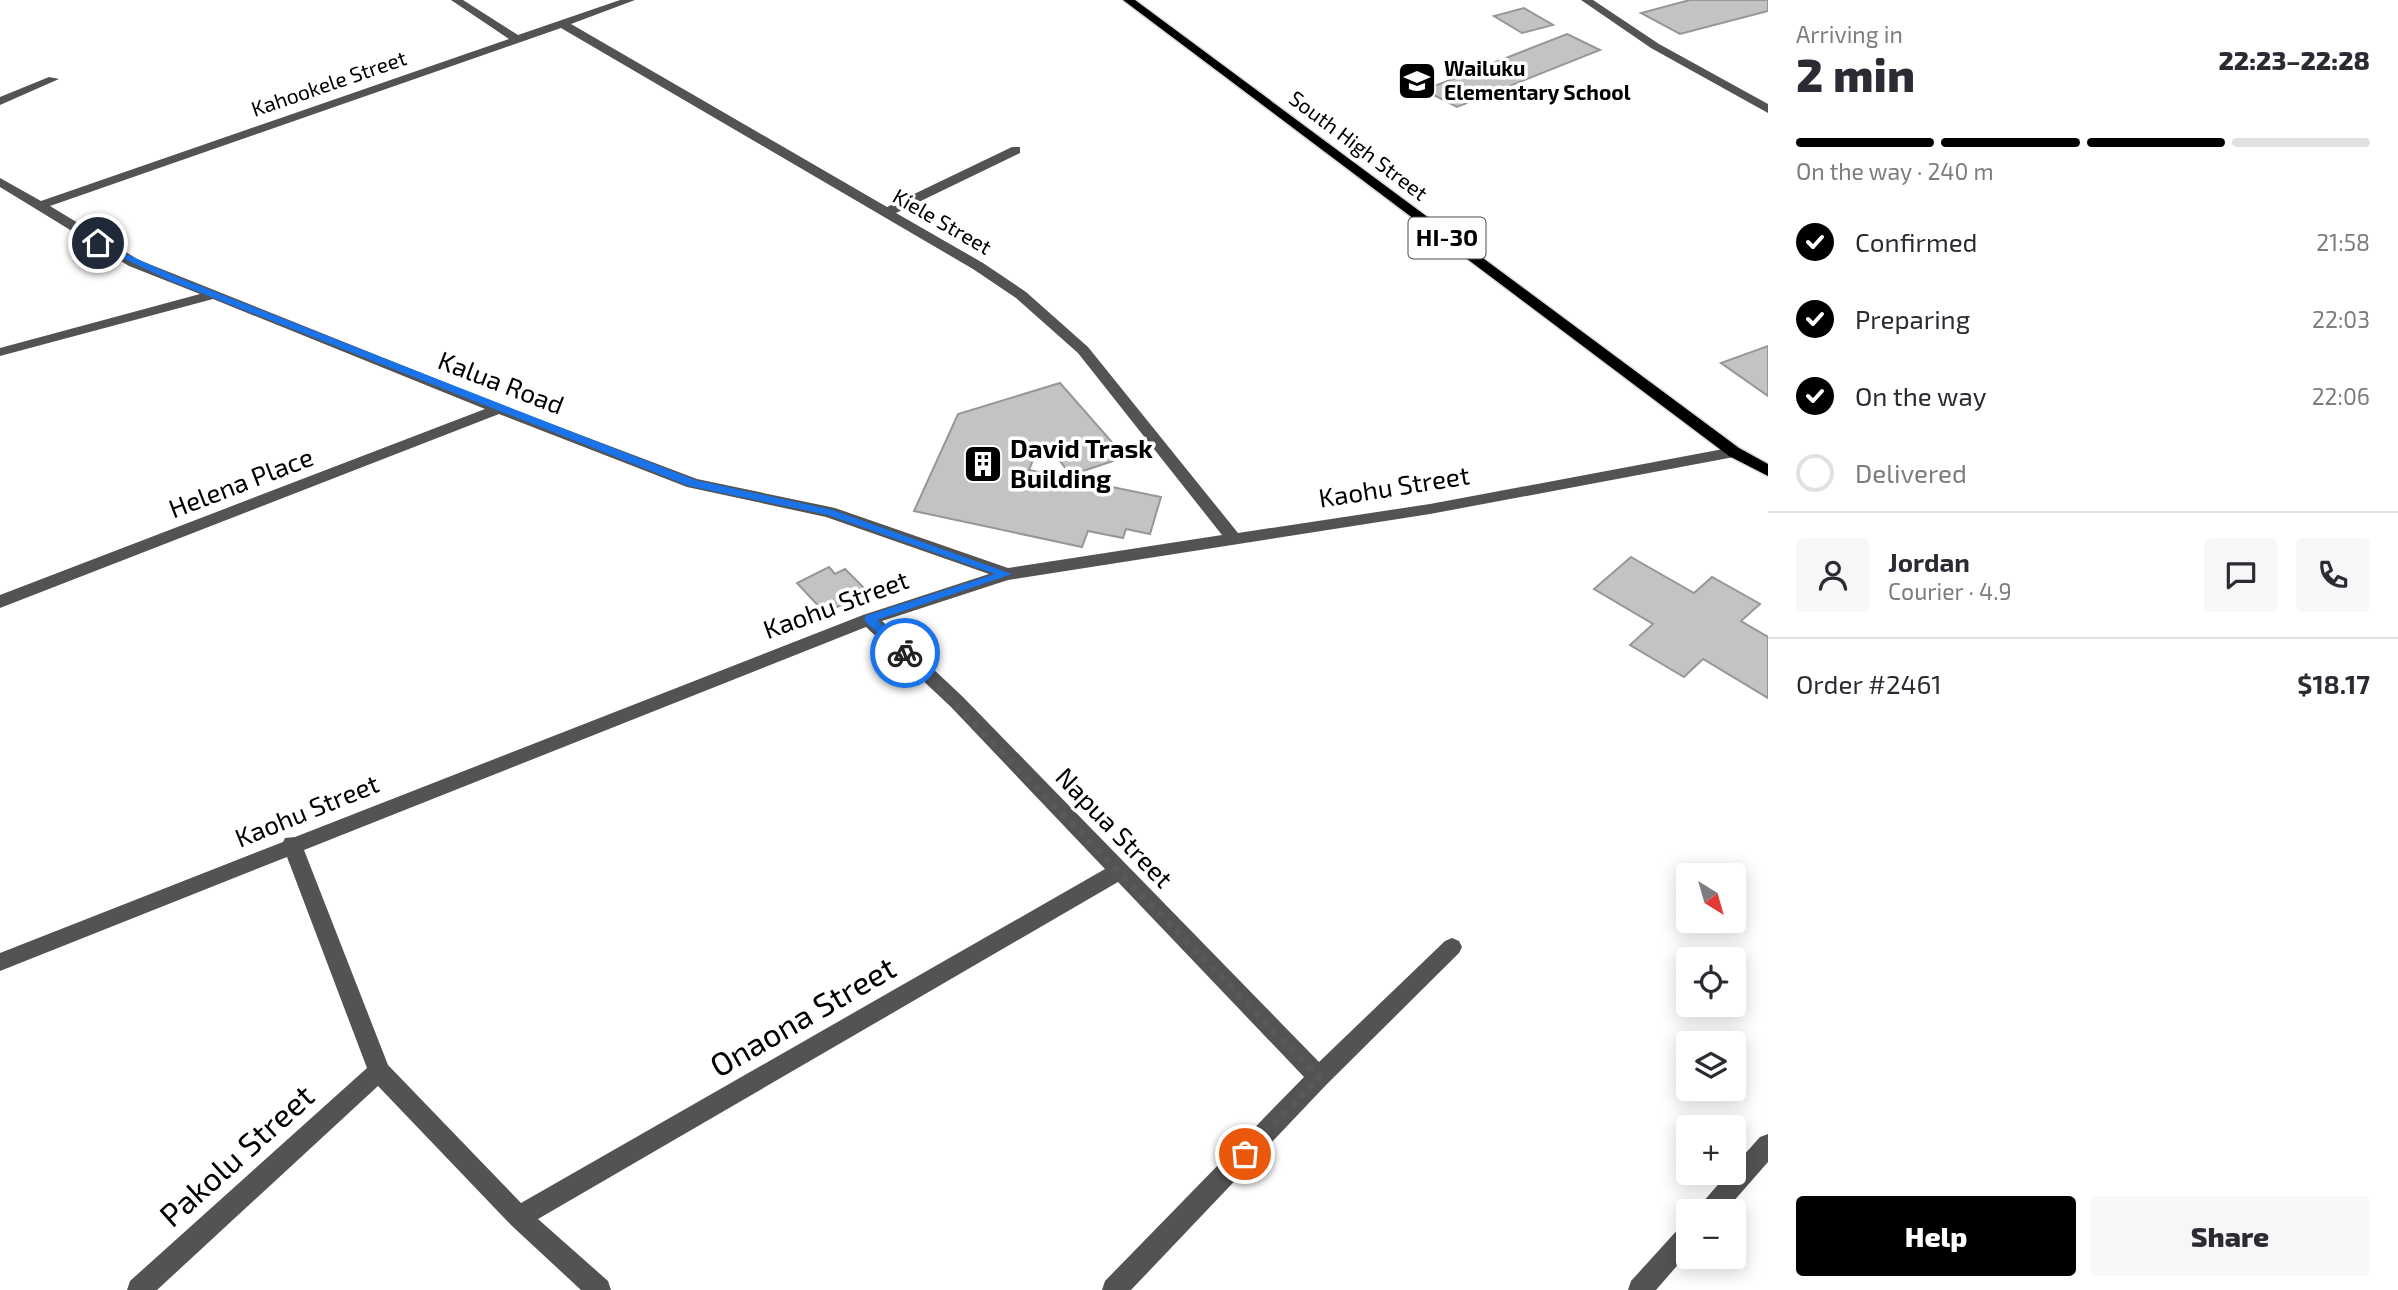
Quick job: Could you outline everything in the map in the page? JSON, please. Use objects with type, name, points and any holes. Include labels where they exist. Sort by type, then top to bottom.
[{"type":"main road","name":"South High Street","points":[[1128,0],[1734,453],[1768,471]]},
{"type":"street","points":[[456,0],[517,40]]},
{"type":"street","name":"Kahookele Street","points":[[41,205],[630,0]]},
{"type":"street","points":[[1586,0],[1655,46],[1768,109]]},
{"type":"street","name":"Kiele Street","points":[[563,24],[978,266],[1021,295],[1083,350],[1232,537]]},
{"type":"street","points":[[0,101],[53,79]]},
{"type":"street","points":[[885,213],[1016,150]]},
{"type":"street","name":"Kalua Road","points":[[0,182],[41,205],[80,234],[134,263],[499,409],[693,483],[830,512],[1007,574]]},
{"type":"street","points":[[0,352],[213,295]]},
{"type":"street","name":"Helena Place","points":[[0,602],[499,409]]},
{"type":"street","name":"Kaohu Street","points":[[0,962],[292,844],[869,619],[1007,574],[1232,537],[1430,509],[1734,453]]},
{"type":"street","name":"Napua Street","points":[[869,619],[957,702],[1319,1077]]},
{"type":"street","points":[[292,844],[379,1070],[519,1217],[599,1290]]},
{"type":"street","name":"Onaona Street","points":[[519,1217],[1119,871]]},
{"type":"street","points":[[1114,1290],[1319,1077],[1452,947]]},
{"type":"street","name":"Pakolu Street","points":[[139,1290],[379,1070]]},
{"type":"street","points":[[1721,1199],[1768,1145]]},
{"type":"street","points":[[1640,1290],[1676,1249]]},
{"type":"building","points":[[1690,0],[1768,0],[1768,11],[1680,34],[1641,13]]},
{"type":"building","points":[[1524,8],[1553,25],[1522,33],[1494,16]]},
{"type":"building","points":[[1567,34],[1600,50],[1457,107],[1424,90]]},
{"type":"building","points":[[1768,346],[1768,396],[1721,363]]},
{"type":"building","name":"David Trask Building","points":[[1060,383],[1125,457],[1071,475],[1051,450],[1035,455],[1029,470],[1161,497],[1150,534],[1126,529],[1123,538],[1088,531],[1082,547],[914,511],[958,414]]},
{"type":"building","points":[[1631,557],[1694,593],[1712,577],[1760,604],[1741,621],[1768,637],[1768,698],[1703,659],[1684,677],[1630,645],[1653,624],[1594,589]]},
{"type":"building","points":[[829,567],[835,574],[845,569],[868,592],[825,613],[797,583]]},
{"type":"way so far","points":[[905,653],[957,702],[1319,1077],[1245,1154]]},
{"type":"place","name":"Wailuku Elementary School","points":[[1417,81]]},
{"type":"place","name":"David Trask Building","points":[[983,464]]},
{"type":"route","points":[[98,243],[134,263],[499,409],[693,483],[830,512],[1007,574],[869,619],[905,653]]}]
